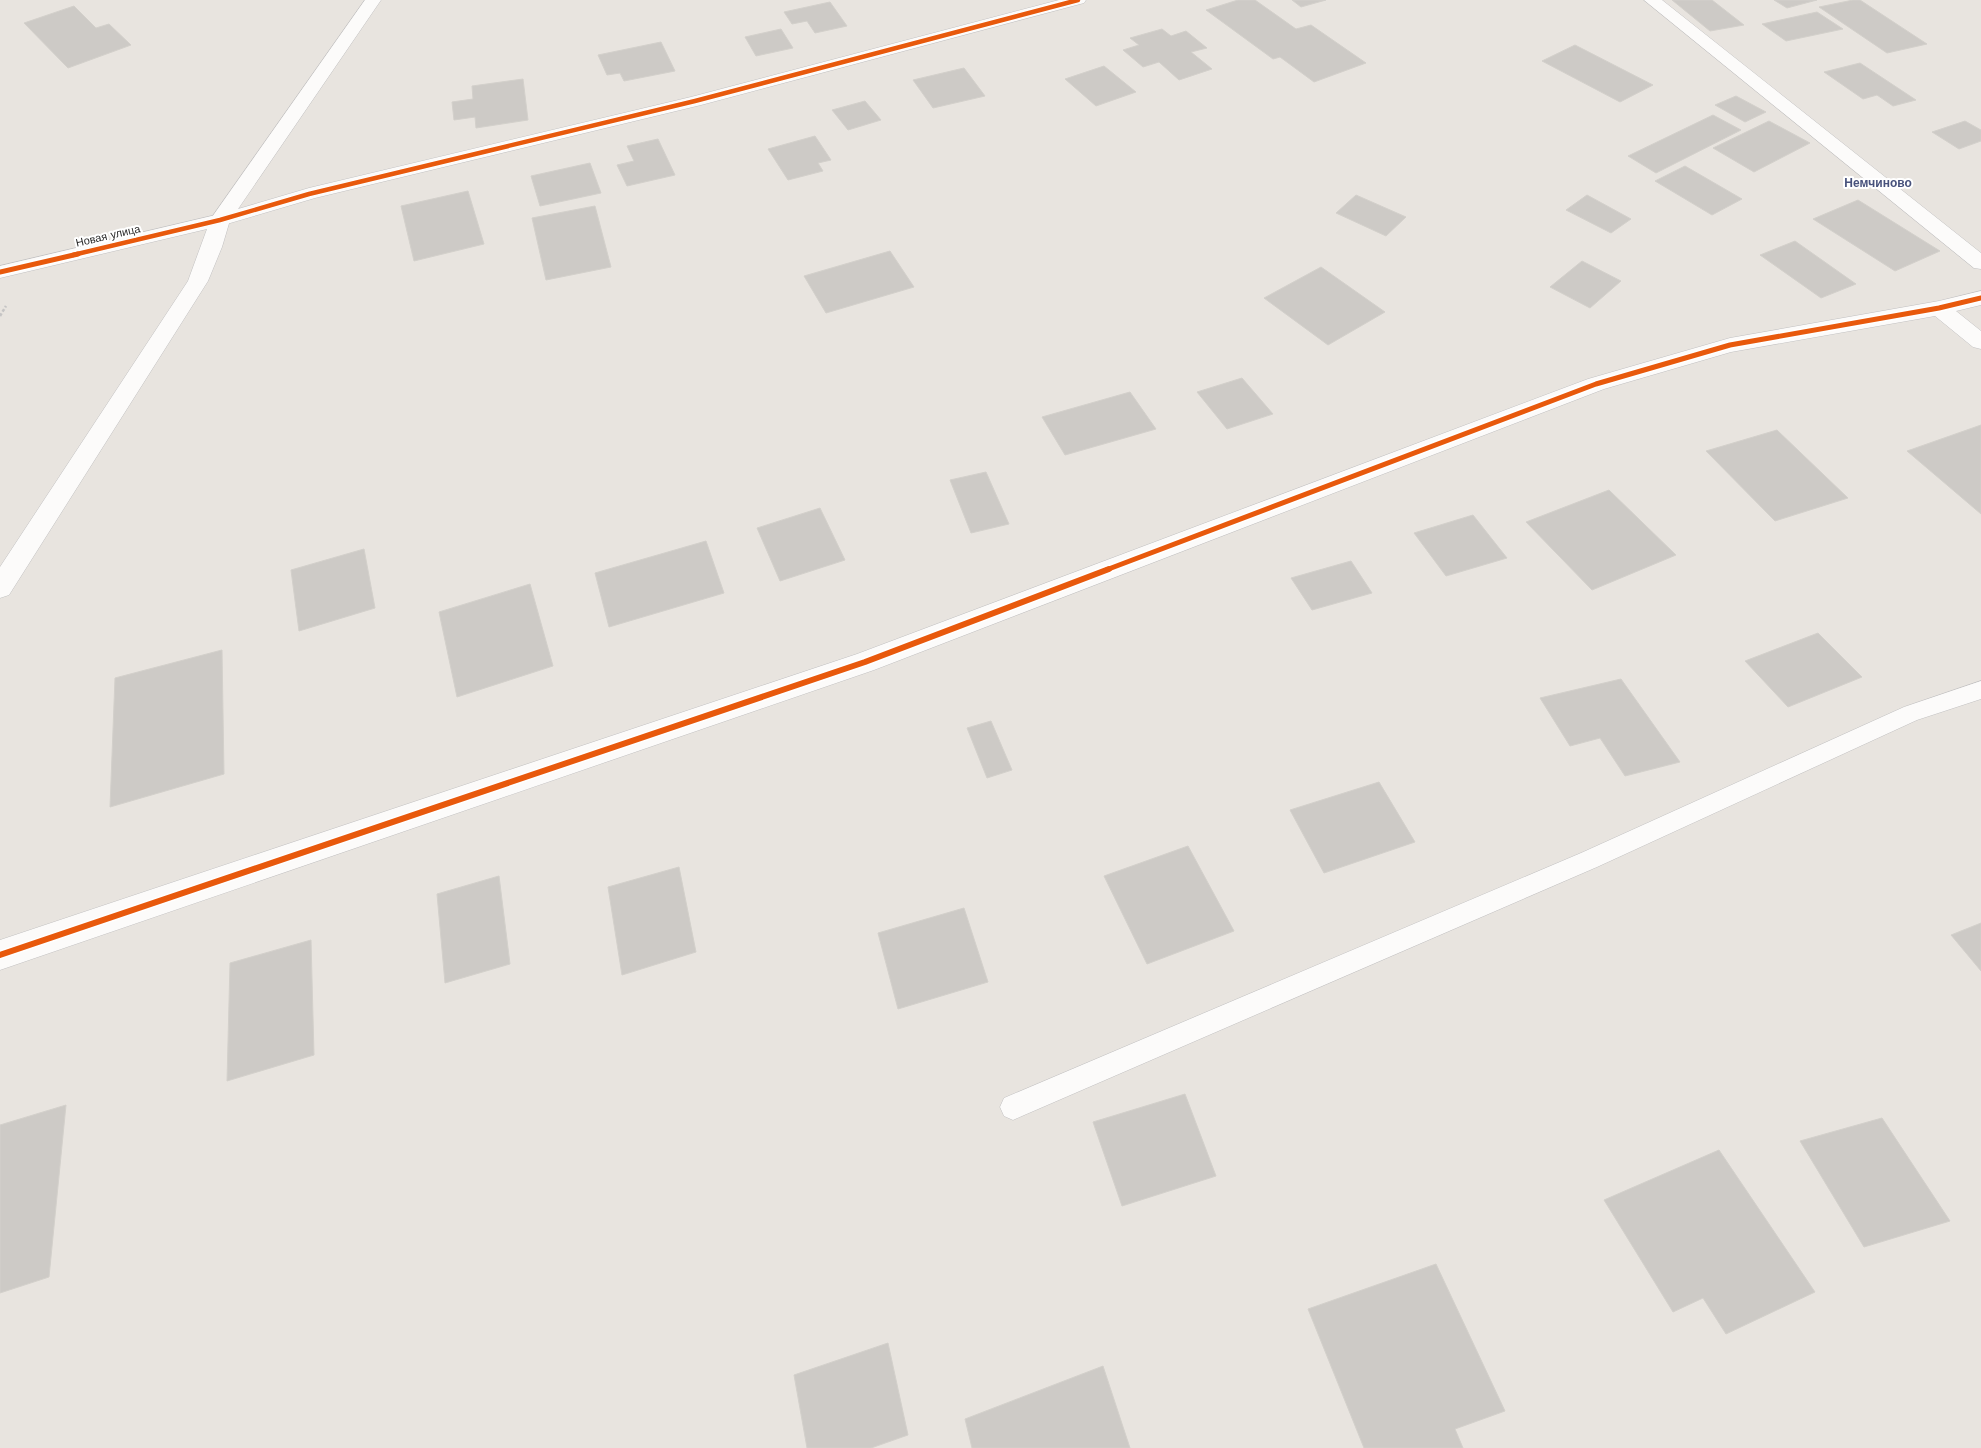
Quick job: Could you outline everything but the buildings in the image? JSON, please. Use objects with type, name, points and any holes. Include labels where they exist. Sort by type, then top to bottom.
[{"type":"street","points":[[0,588],[198,281],[212,247],[220,220],[373,0]]},
{"type":"street","name":"Новая улица","points":[[0,272],[220,220],[309,194],[695,101],[1078,0]]},
{"type":"street","points":[[1652,0],[1981,263]]},
{"type":"street","points":[[0,955],[865,662],[1596,384],[1730,344],[1939,308],[1981,298]]},
{"type":"street","points":[[1939,308],[1981,342]]},
{"type":"lane","points":[[1013,1108],[1589,860],[1911,713],[1981,690]]},
{"type":"cycle path","points":[[0,272],[220,220],[309,194],[695,101],[1078,0]]},
{"type":"cycle path","points":[[0,955],[865,662],[1596,384],[1730,345],[1939,308],[1981,298]]},
{"type":"district","name":"Немчиново","points":[[1878,183]]}]
